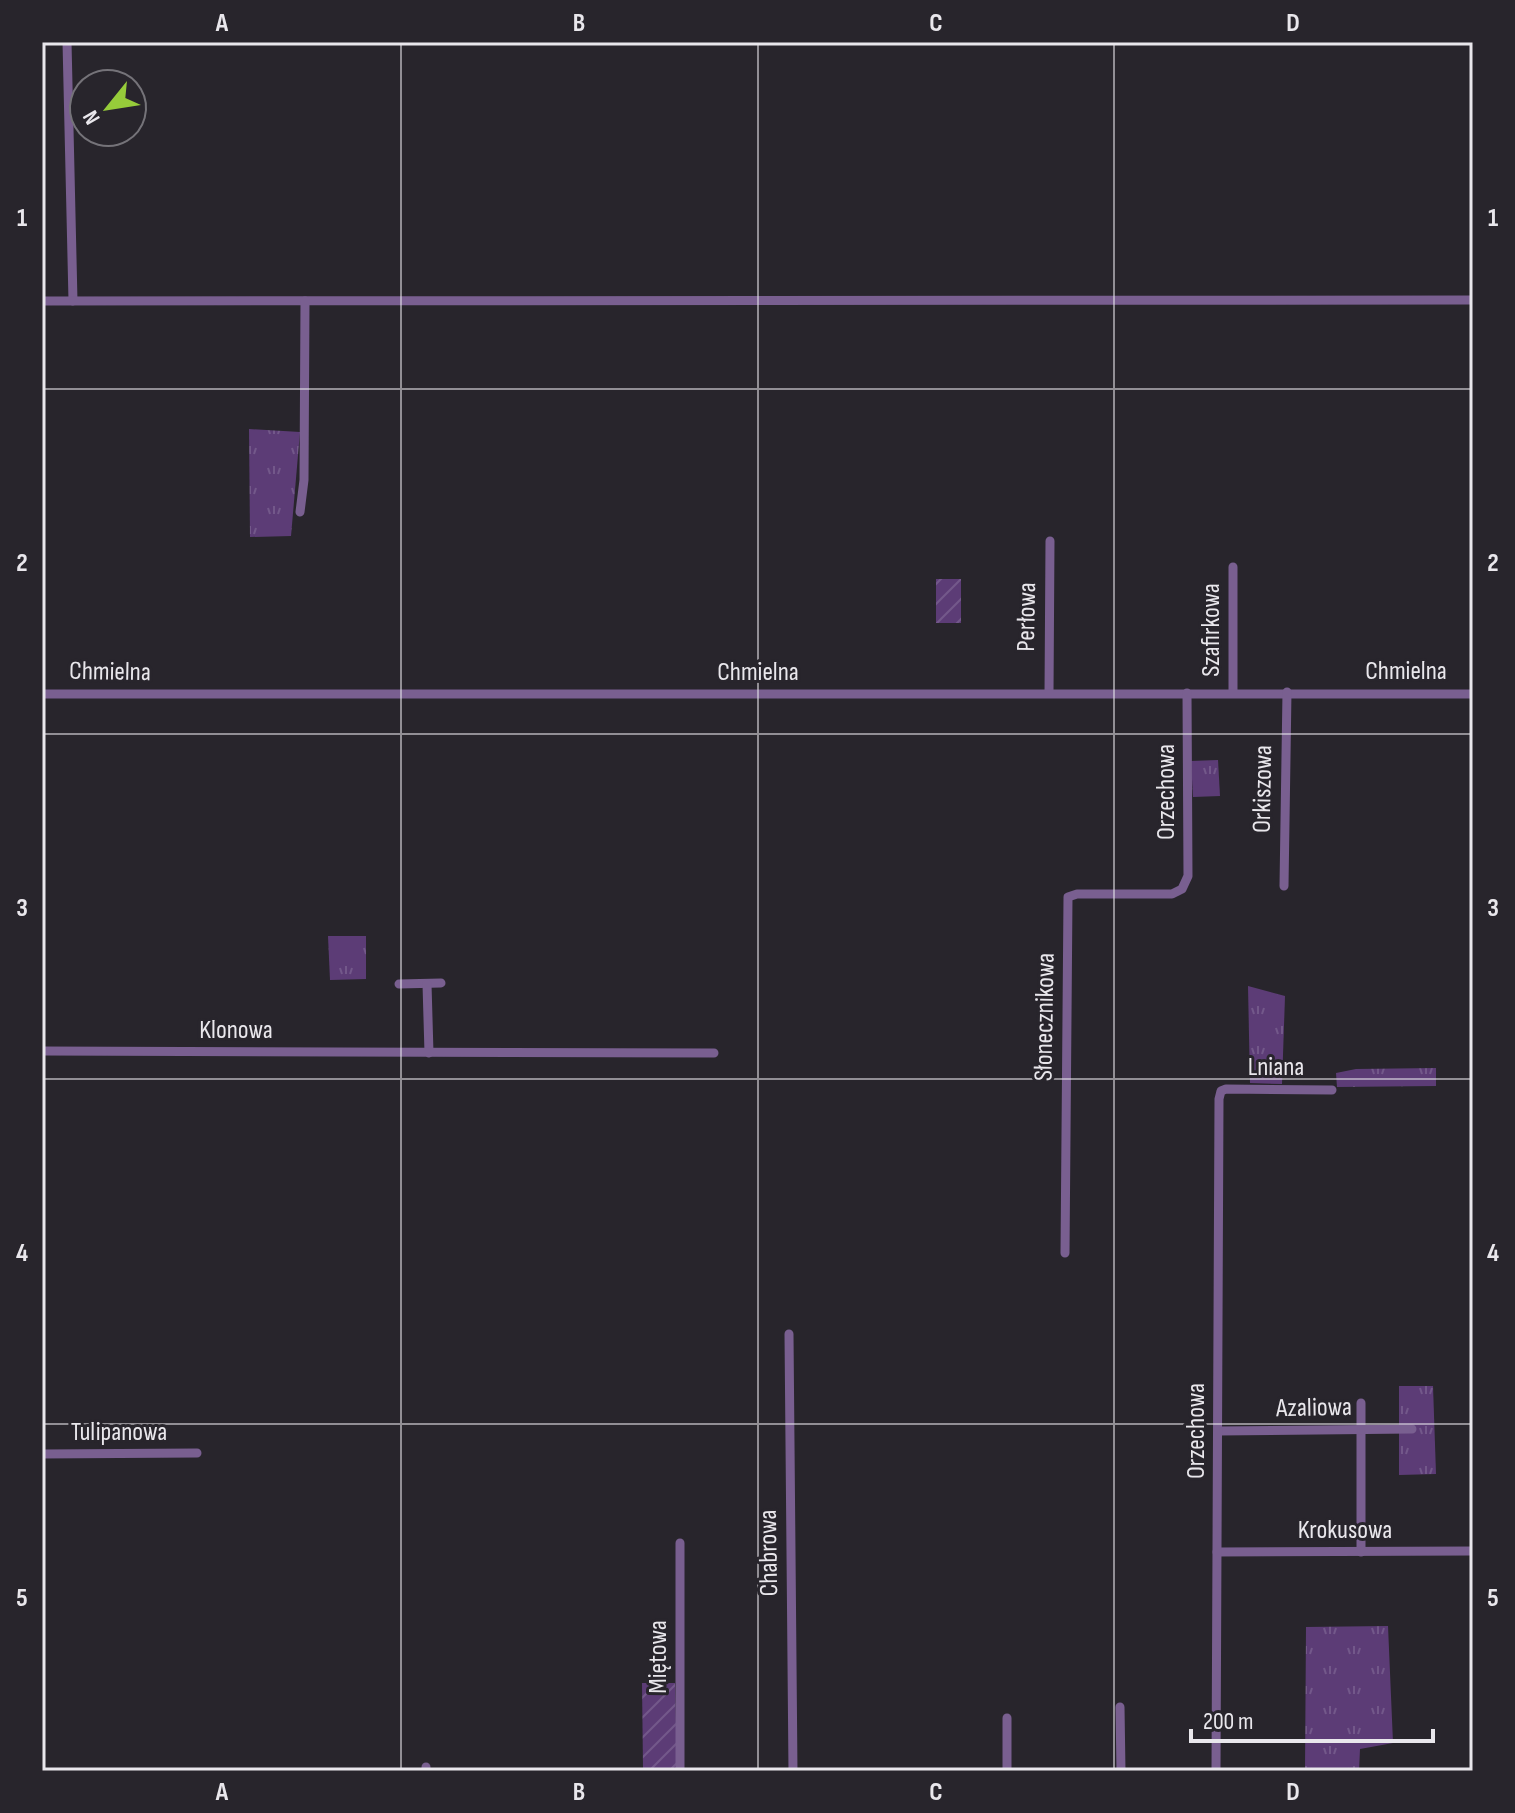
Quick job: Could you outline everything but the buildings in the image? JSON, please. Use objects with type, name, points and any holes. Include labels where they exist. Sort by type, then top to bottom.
[{"type":"street","points":[[67,42],[73,301]]},
{"type":"street","points":[[42,301],[1473,300]]},
{"type":"street","points":[[300,512],[304,480],[305,301]]},
{"type":"street","name":"Perłowa","points":[[1049,693],[1050,541]]},
{"type":"street","name":"Szafirkowa","points":[[1233,567],[1233,693]]},
{"type":"street","name":"Orkiszowa","points":[[1284,886],[1287,692]]},
{"type":"street","name":"Orzechowa","points":[[1182,889],[1188,876],[1187,693]]},
{"type":"street","name":"Chmielna","points":[[42,694],[1473,694]]},
{"type":"street","name":"Słonecznikowa","points":[[1065,1253],[1068,897],[1077,894],[1172,894],[1182,889]]},
{"type":"street","points":[[399,984],[441,983]]},
{"type":"street","points":[[427,984],[429,1053]]},
{"type":"street","name":"Klonowa","points":[[42,1051],[714,1053]]},
{"type":"street","name":"Lniana","points":[[1221,1091],[1332,1090]]},
{"type":"street","name":"Orzechowa","points":[[1216,1771],[1221,1091]]},
{"type":"street","name":"Chabrowa","points":[[789,1334],[793,1771]]},
{"type":"street","points":[[1361,1403],[1361,1552]]},
{"type":"street","name":"Azaliowa","points":[[1218,1431],[1412,1429]]},
{"type":"street","name":"Tulipanowa","points":[[42,1454],[197,1453]]},
{"type":"street","name":"Miętowa","points":[[680,1543],[680,1771]]},
{"type":"street","name":"Krokusowa","points":[[1217,1552],[1473,1551]]},
{"type":"street","points":[[1120,1707],[1121,1771]]},
{"type":"street","points":[[1007,1718],[1007,1771]]},
{"type":"green space","points":[[249,429],[300,432],[291,536],[250,537]]},
{"type":"green space","points":[[936,579],[961,579],[961,623],[936,623]]},
{"type":"green space","points":[[1218,760],[1220,796],[1193,797],[1191,761]]},
{"type":"green space","points":[[328,936],[366,936],[366,979],[330,980]]},
{"type":"green space","points":[[1248,986],[1285,996],[1282,1084],[1250,1083]]},
{"type":"green space","points":[[1436,1068],[1436,1086],[1337,1087],[1336,1073],[1356,1069]]},
{"type":"green space","points":[[1399,1386],[1433,1386],[1436,1474],[1399,1475]]},
{"type":"green space","points":[[1388,1626],[1393,1743],[1360,1749],[1359,1771],[1305,1771],[1306,1627]]},
{"type":"green space","points":[[642,1683],[675,1683],[677,1768],[643,1768]]}]
